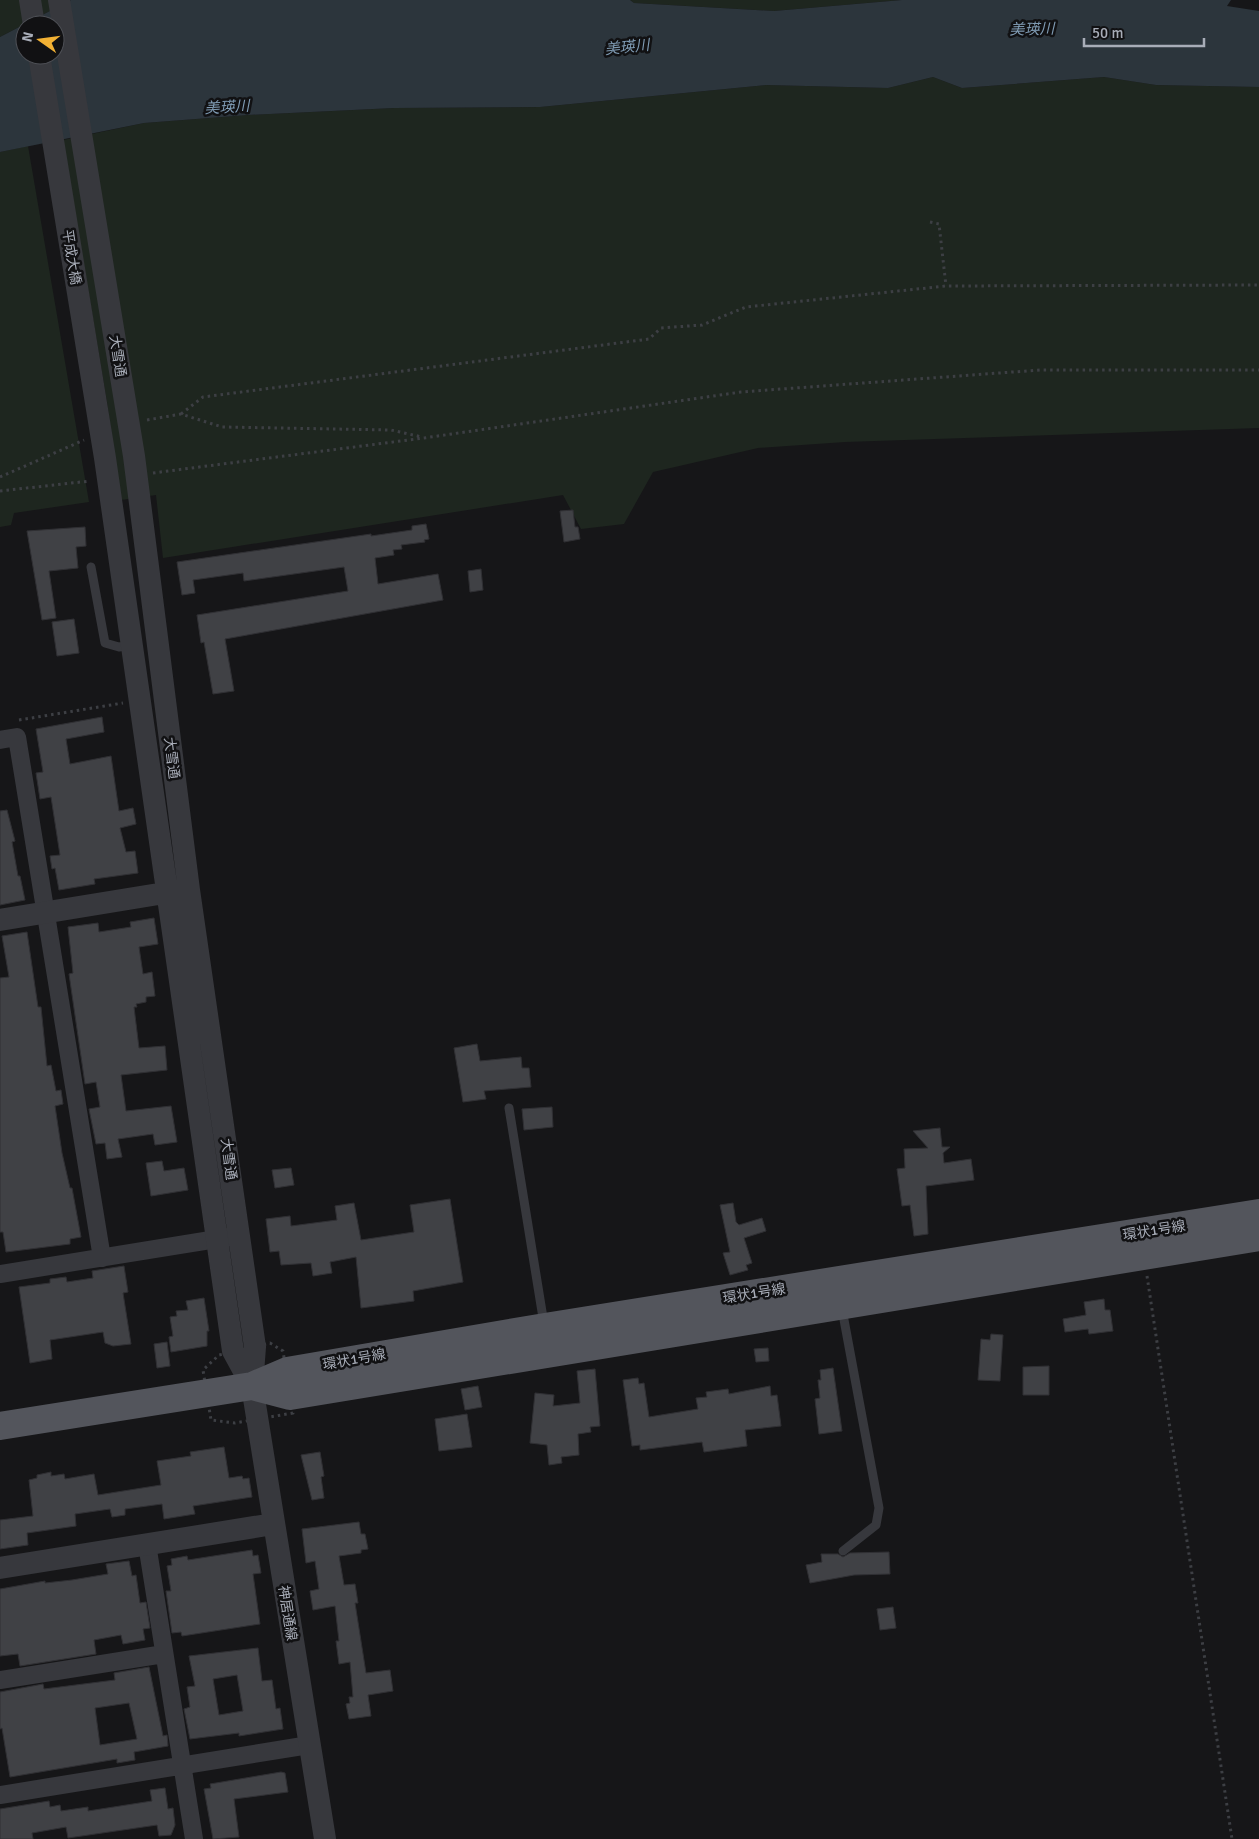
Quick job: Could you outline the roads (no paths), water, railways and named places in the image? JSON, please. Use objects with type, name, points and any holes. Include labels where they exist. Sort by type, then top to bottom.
[{"type":"main road","name":"環状1号線","points":[[0,1426],[252,1386],[287,1371],[545,1327],[1259,1213]]},
{"type":"main road","name":"環状1号線","points":[[252,1386],[290,1396],[1259,1237]]},
{"type":"street","points":[[30,0],[32,15]]},
{"type":"street","name":"大雪通","points":[[59,0],[135,465],[178,891]]},
{"type":"street","name":"平成大橋","points":[[41,65],[107,468]]},
{"type":"street","name":"大雪通","points":[[107,468],[133,644],[178,891],[228,1237],[254,1348],[252,1386]]},
{"type":"street","points":[[8,738],[47,912],[102,1258]]},
{"type":"street","points":[[0,920],[178,891]]},
{"type":"street","points":[[0,1274],[228,1237]]},
{"type":"street","name":"神居通線","points":[[252,1386],[325,1839]]},
{"type":"street","points":[[0,1568],[273,1524]]},
{"type":"street","points":[[147,1544],[194,1839]]},
{"type":"street","points":[[0,1680],[164,1654]]},
{"type":"street","points":[[0,1795],[309,1745]]},
{"type":"lane","points":[[91,567],[105,643],[119,647],[133,644]]},
{"type":"lane","points":[[509,1108],[545,1327]]},
{"type":"lane","points":[[841,1305],[879,1508],[876,1525],[843,1551]]},
{"type":"water","name":"美瑛川","points":[[71,0],[630,0],[634,3],[774,11],[902,0],[1231,0],[1227,6],[1259,11],[1259,87],[1156,85],[1104,77],[962,88],[933,77],[888,88],[766,85],[540,107],[394,108],[248,115],[144,123],[0,152],[0,37],[15,29],[15,65],[65,65],[65,15],[42,15]]}]
